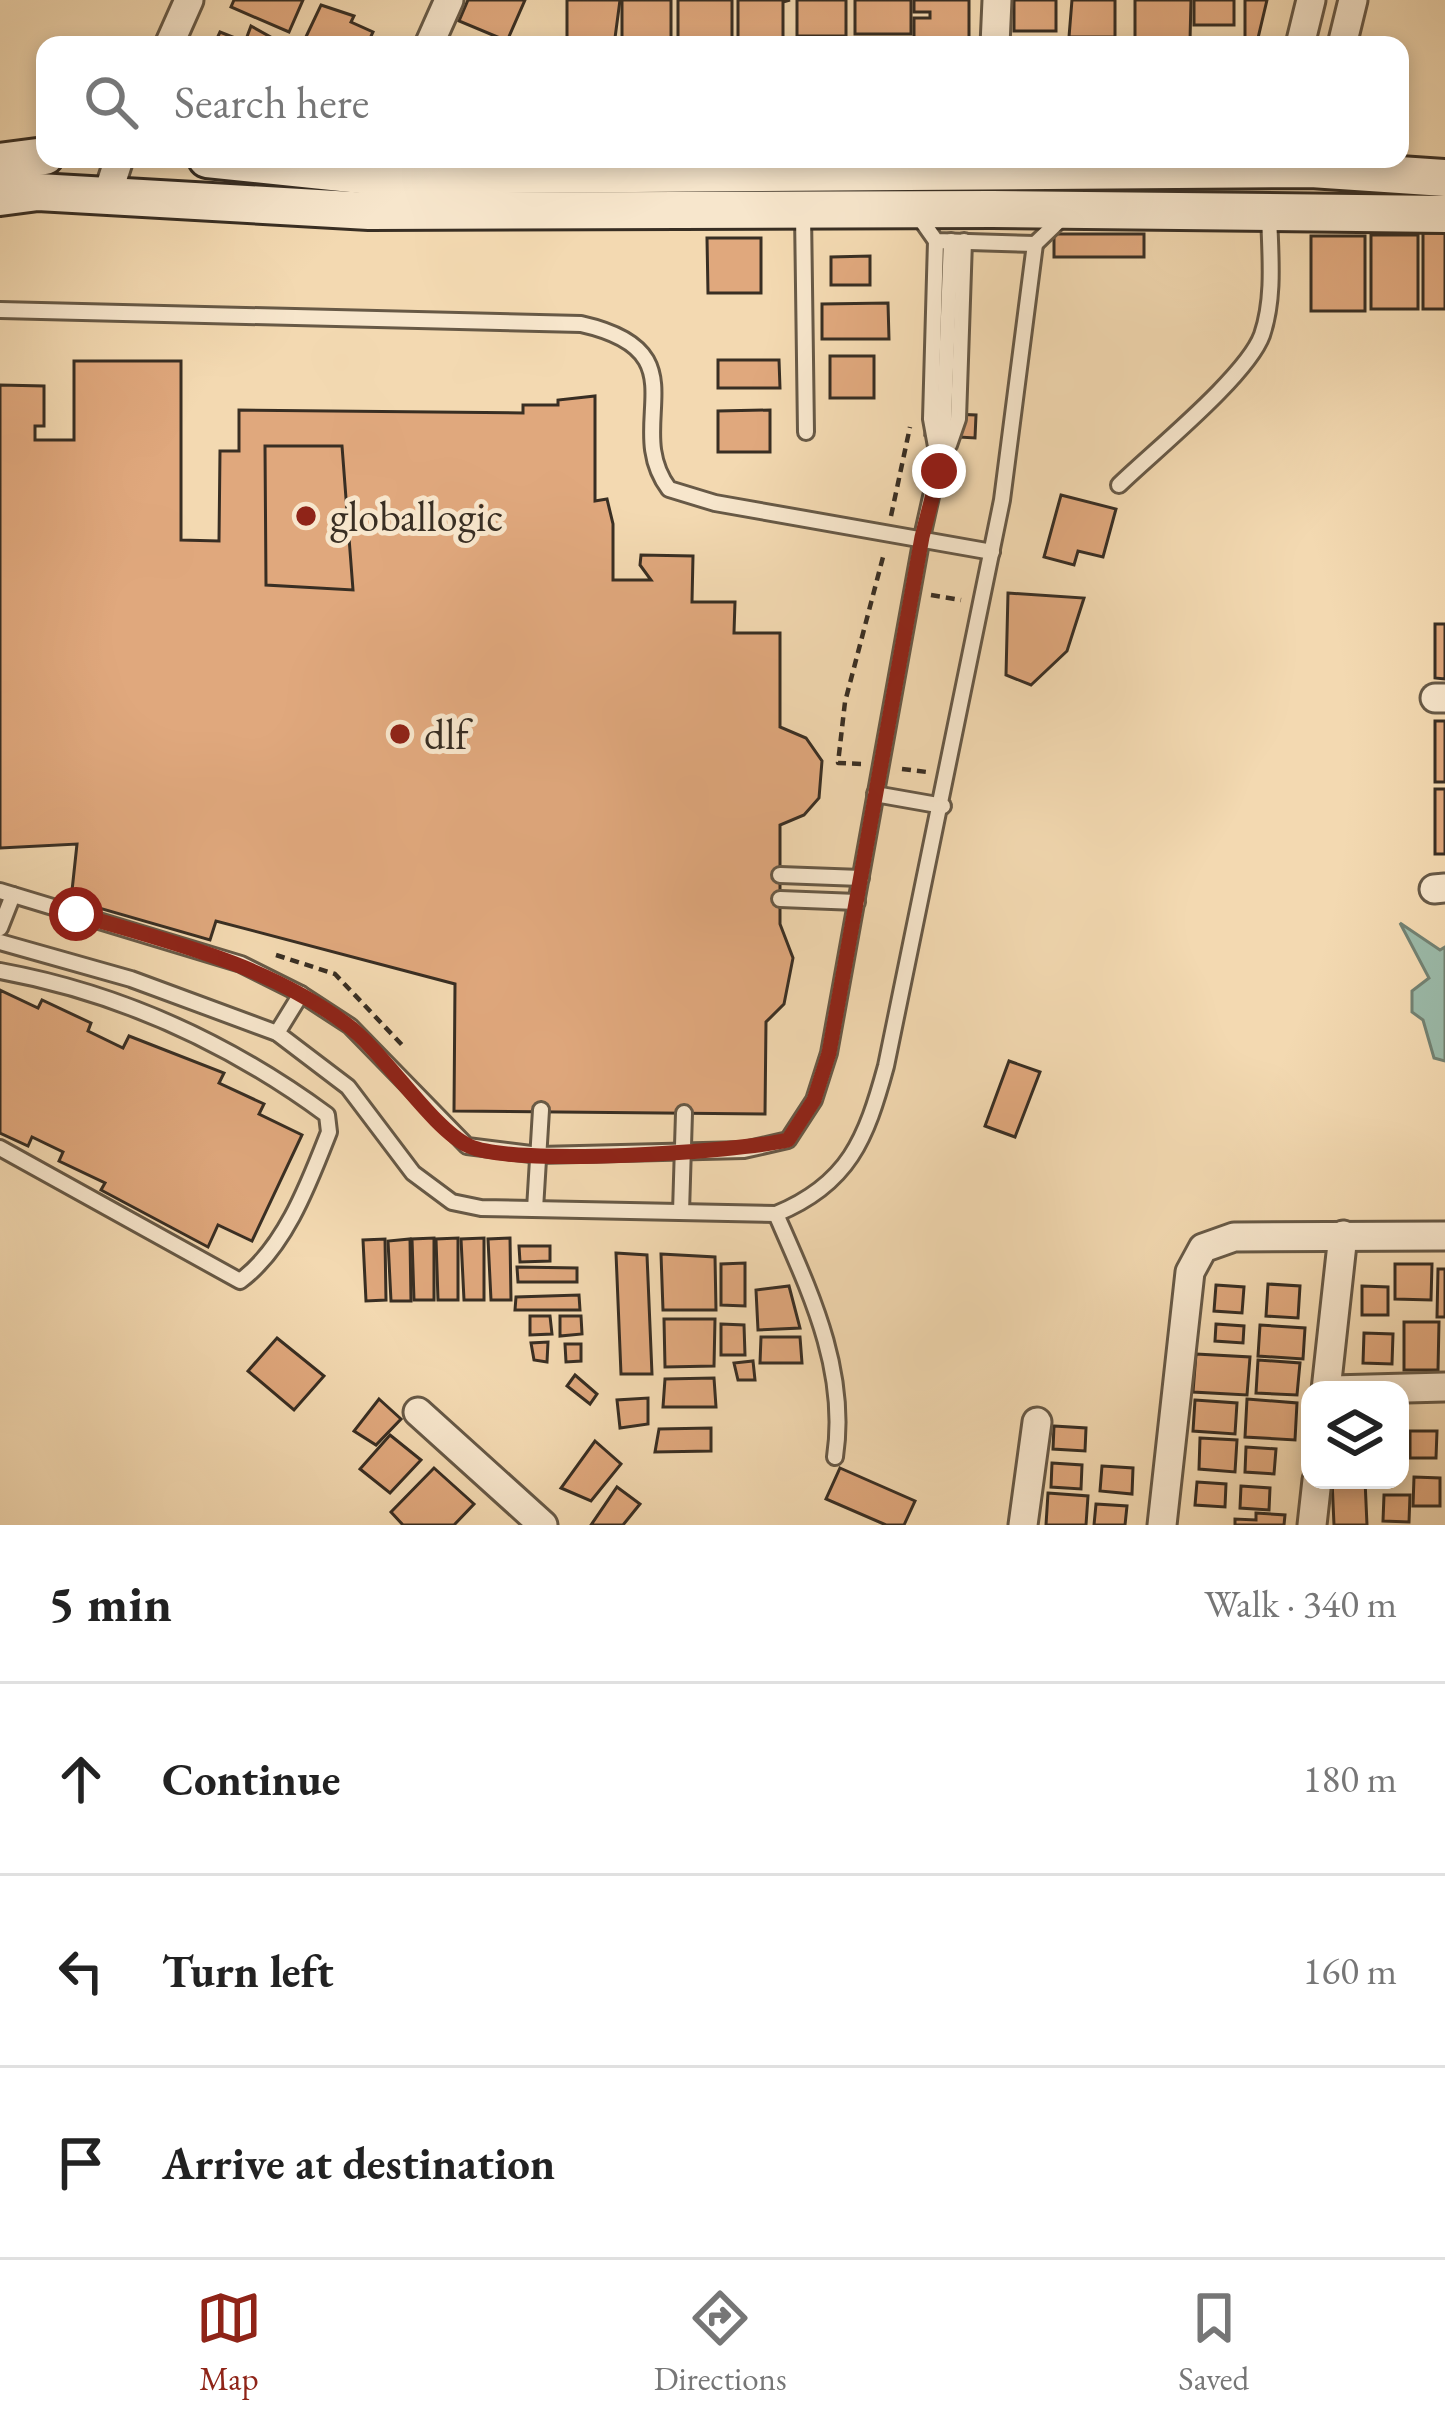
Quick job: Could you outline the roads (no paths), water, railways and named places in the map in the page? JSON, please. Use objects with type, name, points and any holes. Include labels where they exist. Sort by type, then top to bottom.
[{"type":"main road","points":[[0,161],[36,157]]},
{"type":"main road","points":[[1337,168],[1445,178]]},
{"type":"main road","points":[[0,197],[38,192],[369,211],[914,208],[1445,214]]},
{"type":"street","points":[[173,36],[189,0]]},
{"type":"street","points":[[433,36],[449,0]]},
{"type":"street","points":[[995,36],[997,0]]},
{"type":"street","points":[[1302,36],[1311,0]]},
{"type":"street","points":[[1344,36],[1353,0]]},
{"type":"street","points":[[107,196],[116,168]]},
{"type":"street","points":[[1286,213],[1293,168]]},
{"type":"street","points":[[1330,1381],[1343,1235]]},
{"type":"street","points":[[1162,1525],[1194,1260],[1214,1241],[1234,1237],[1445,1236]]},
{"type":"street","points":[[1409,1388],[1445,1387]]},
{"type":"street","points":[[418,1412],[543,1525]]},
{"type":"street","points":[[1023,1525],[1037,1423]]},
{"type":"street","points":[[1312,1525],[1316,1489]]},
{"type":"lane","points":[[803,208],[806,432]]},
{"type":"lane","points":[[914,208],[950,242],[1035,244]]},
{"type":"lane","points":[[0,942],[130,979],[277,1033],[348,1087],[413,1173],[452,1202],[535,1209],[776,1214],[811,1199],[847,1168],[873,1113],[943,806],[992,552],[1035,244],[1070,210]]},
{"type":"lane","points":[[1119,485],[1246,362],[1262,336],[1286,213]]},
{"type":"lane","points":[[0,928],[6,893],[241,964],[350,1026],[467,1146],[539,1155],[745,1150],[788,1140],[814,1100],[829,1053],[922,537],[940,468],[950,242]]},
{"type":"lane","points":[[0,310],[581,324],[622,333],[639,347],[651,370],[658,463],[669,489],[715,503],[992,552]]},
{"type":"lane","points":[[875,794],[943,806]]},
{"type":"lane","points":[[780,875],[861,878]]},
{"type":"lane","points":[[780,898],[856,902]]},
{"type":"lane","points":[[0,970],[116,1000],[188,1029],[327,1115],[329,1132],[285,1226],[260,1266],[240,1281],[0,1148]]},
{"type":"lane","points":[[277,1033],[301,994]]},
{"type":"lane","points":[[535,1209],[541,1110]]},
{"type":"lane","points":[[681,1212],[684,1113]]},
{"type":"lane","points":[[776,1214],[813,1300],[834,1368],[841,1419],[835,1456]]},
{"type":"place","name":"globallogic","points":[[306,516]]},
{"type":"place","name":"dlf","points":[[400,734]]}]
